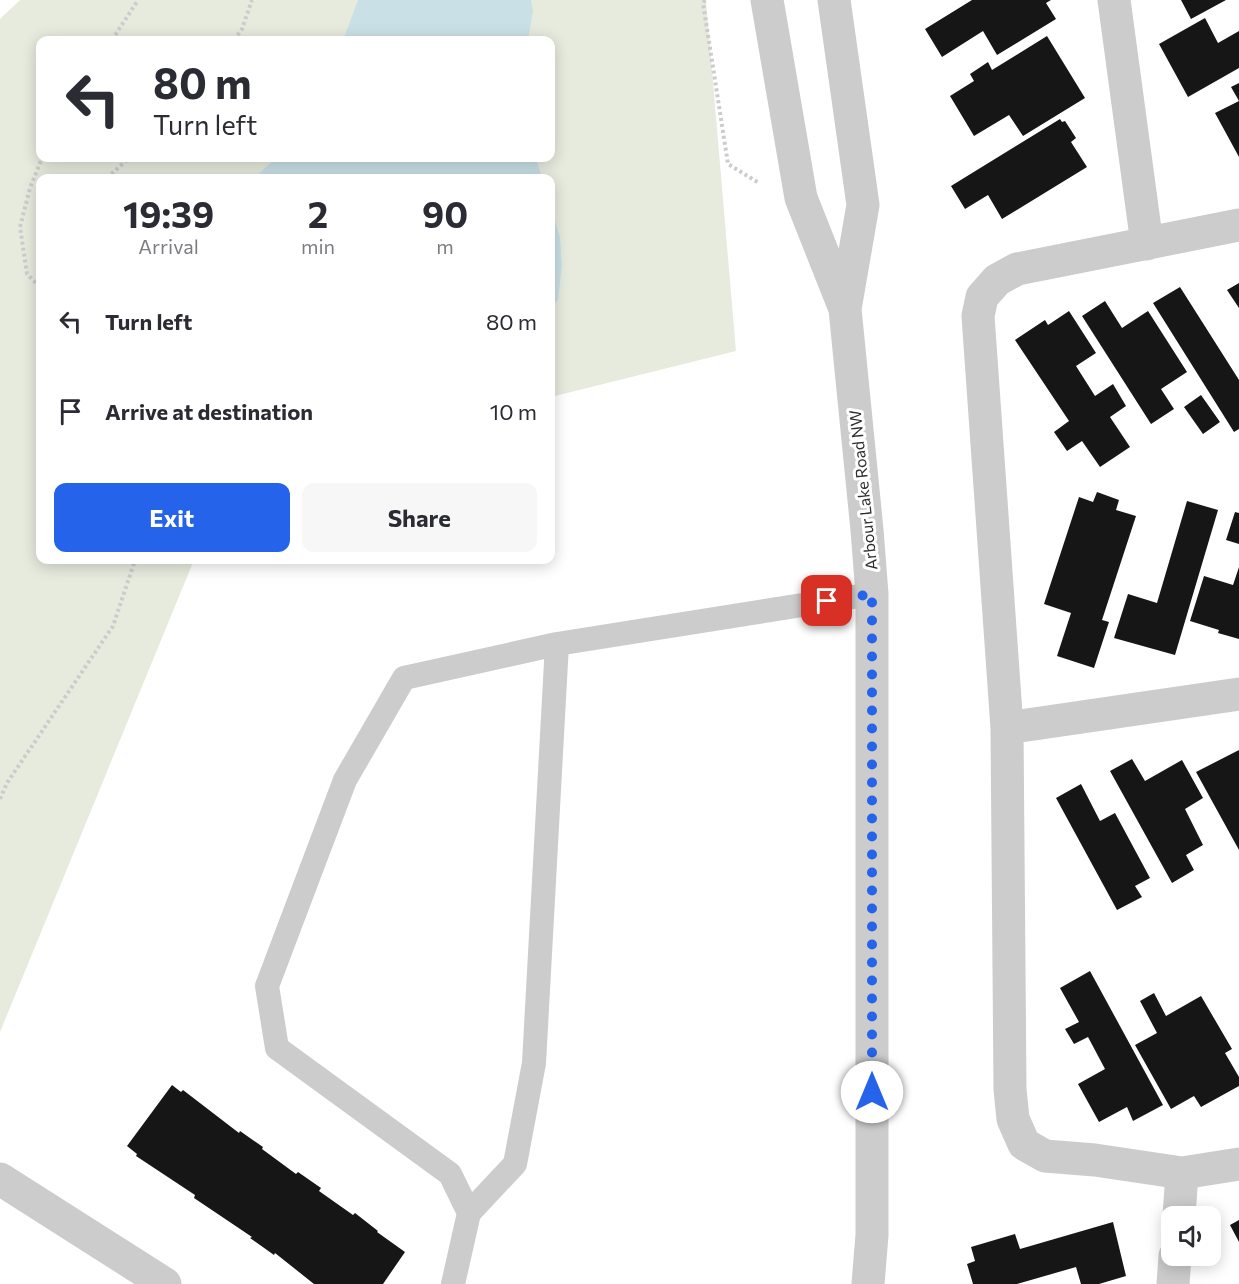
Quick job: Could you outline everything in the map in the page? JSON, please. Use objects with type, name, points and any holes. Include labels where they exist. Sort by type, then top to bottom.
[{"type":"street","name":"Arbour Lake Road NW","points":[[767,0],[801,198],[845,309]]},
{"type":"street","name":"Arbour Lake Road NW","points":[[834,0],[863,205],[845,309],[872,594],[872,1234],[868,1284]]},
{"type":"street","points":[[1114,0],[1147,244]]},
{"type":"street","points":[[1239,225],[1017,269],[997,280],[982,297],[978,316],[1007,728],[1010,1089],[1013,1119],[1024,1144],[1045,1156],[1182,1173],[1239,1164]]},
{"type":"street","points":[[1007,728],[1239,694]]},
{"type":"street","points":[[1180,1206],[1182,1173]]},
{"type":"street","points":[[0,1179],[165,1284]]},
{"type":"street","points":[[1173,1284],[1174,1266]]},
{"type":"lane","points":[[469,1213],[450,1174],[277,1048],[267,986],[345,780],[404,678],[557,644],[872,594]]},
{"type":"lane","points":[[453,1284],[469,1213],[515,1164],[534,1063],[557,644]]},
{"type":"path","points":[[115,36],[138,0]]},
{"type":"path","points":[[237,36],[242,29],[252,0]]},
{"type":"path","points":[[705,0],[703,3],[728,164],[764,186]]},
{"type":"path","points":[[36,283],[27,274],[20,226],[30,188],[40,162]]},
{"type":"path","points":[[111,174],[125,162]]},
{"type":"path","points":[[0,799],[7,783],[113,626],[134,564]]},
{"type":"shaded area","points":[[20,0],[706,0],[736,351],[555,396],[555,174],[36,174],[36,564],[192,564],[0,1032],[0,19]]},
{"type":"water","points":[[358,0],[531,0],[533,11],[529,36],[344,36]]},
{"type":"water","points":[[272,162],[537,162],[541,174],[258,174]]},
{"type":"water","points":[[555,222],[560,237],[562,266],[558,300],[555,303]]},
{"type":"building","points":[[972,0],[1051,0],[1046,3],[1056,19],[997,55],[983,31],[942,57],[925,29]]},
{"type":"building","points":[[1181,0],[1226,0],[1191,19]]},
{"type":"building","points":[[1205,18],[1218,43],[1239,31],[1239,68],[1188,97],[1159,44]]},
{"type":"building","points":[[1047,36],[1085,98],[1023,136],[1009,115],[974,136],[950,96],[974,81],[970,74],[988,62],[992,70]]},
{"type":"building","points":[[1239,83],[1239,101],[1231,87]]},
{"type":"building","points":[[1239,101],[1239,157],[1215,113]]},
{"type":"building","points":[[1060,119],[1062,122],[1065,121],[1076,138],[1071,142],[1087,167],[1002,219],[988,195],[965,209],[951,186]]},
{"type":"building","points":[[1239,283],[1239,308],[1227,290]]},
{"type":"building","points":[[1180,287],[1239,380],[1239,429],[1234,432],[1153,303]]},
{"type":"building","points":[[1105,301],[1122,328],[1148,311],[1187,372],[1161,389],[1174,409],[1151,424],[1082,316]]},
{"type":"building","points":[[1069,311],[1096,353],[1076,366],[1095,396],[1113,384],[1126,406],[1110,417],[1130,447],[1100,467],[1082,441],[1067,451],[1054,432],[1069,421],[1015,340],[1045,320],[1048,325]]},
{"type":"building","points":[[1201,395],[1220,422],[1203,434],[1184,407]]},
{"type":"building","points":[[1097,492],[1119,500],[1116,510],[1136,516],[1102,620],[1109,622],[1094,668],[1057,656],[1071,613],[1044,604],[1079,497],[1093,502]]},
{"type":"building","points":[[1187,501],[1218,510],[1175,655],[1114,638],[1128,594],[1157,603]]},
{"type":"building","points":[[1235,512],[1239,513],[1239,544],[1226,540]]},
{"type":"building","points":[[1239,567],[1239,639],[1190,621],[1204,576],[1233,585]]},
{"type":"building","points":[[1239,750],[1239,850],[1196,772]]},
{"type":"building","points":[[1132,759],[1145,781],[1182,760],[1203,798],[1185,809],[1203,845],[1186,855],[1194,870],[1172,883],[1110,771]]},
{"type":"building","points":[[1081,784],[1100,821],[1115,813],[1150,878],[1135,886],[1142,897],[1117,910],[1056,798]]},
{"type":"building","points":[[1090,971],[1163,1105],[1133,1121],[1127,1107],[1099,1122],[1078,1084],[1105,1069],[1088,1037],[1074,1044],[1065,1029],[1079,1022],[1060,988]]},
{"type":"building","points":[[1154,993],[1166,1016],[1201,996],[1232,1049],[1225,1053],[1239,1077],[1239,1086],[1201,1107],[1194,1096],[1171,1109],[1135,1045],[1157,1033],[1140,1001]]},
{"type":"building","points":[[172,1085],[181,1092],[183,1090],[239,1133],[240,1131],[263,1147],[262,1149],[296,1174],[298,1172],[321,1188],[319,1191],[353,1215],[355,1213],[405,1252],[383,1284],[314,1284],[275,1253],[274,1255],[250,1238],[252,1237],[194,1198],[195,1195],[136,1156],[137,1154],[127,1146]]},
{"type":"building","points":[[1239,1220],[1239,1242],[1230,1225]]},
{"type":"building","points":[[1113,1222],[1126,1276],[1099,1284],[1081,1284],[1076,1267],[1017,1284],[973,1284],[967,1264],[975,1261],[971,1247],[1015,1234],[1020,1249]]},
{"type":"route","points":[[827,601],[872,594],[872,1092]]}]
